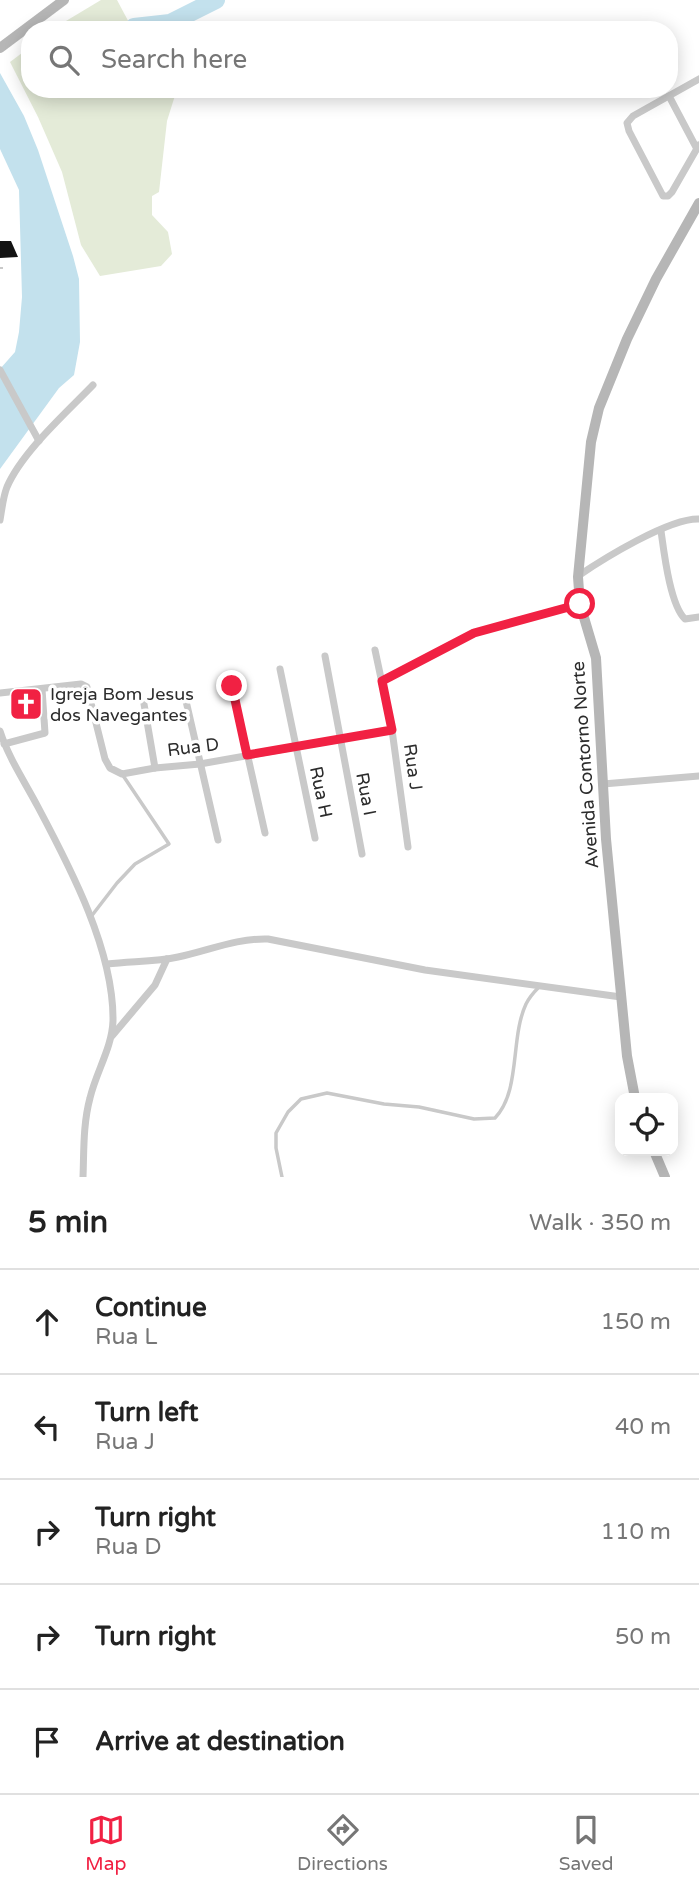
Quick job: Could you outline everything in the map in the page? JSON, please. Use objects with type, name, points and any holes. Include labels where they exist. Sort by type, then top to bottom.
[{"type":"street","points":[[36,21],[64,0]]},
{"type":"street","points":[[0,48],[21,32]]},
{"type":"street","points":[[678,91],[699,79]]},
{"type":"street","points":[[665,98],[633,116],[628,123],[629,131],[660,193],[666,197],[672,192],[698,147],[670,98]]},
{"type":"street","name":"Avenida Contorno Norte","points":[[634,1093],[627,1056],[606,839],[596,658],[580,604],[578,577],[591,442],[599,408],[614,368],[650,291],[699,203]]},
{"type":"street","points":[[0,370],[39,441]]},
{"type":"street","points":[[0,520],[6,489],[11,480],[39,441],[93,385]]},
{"type":"street","points":[[578,577],[614,552],[674,524],[699,519]]},
{"type":"street","points":[[661,531],[664,557],[679,611],[685,619],[699,617]]},
{"type":"street","points":[[382,681],[474,633],[580,604]]},
{"type":"street","name":"Rua J","points":[[375,650],[392,730],[408,847]]},
{"type":"street","name":"Rua I","points":[[325,656],[362,855]]},
{"type":"street","name":"Rua H","points":[[280,669],[315,838]]},
{"type":"street","points":[[0,693],[80,684],[87,687],[105,759],[110,768],[122,774]]},
{"type":"street","points":[[232,686],[265,833]]},
{"type":"street","points":[[4,744],[46,733],[42,690]]},
{"type":"street","points":[[186,701],[218,840]]},
{"type":"street","points":[[144,705],[155,768]]},
{"type":"street","name":"Rua D","points":[[122,774],[200,764],[392,730]]},
{"type":"street","points":[[0,731],[4,744],[52,833],[90,918],[107,964],[113,1020],[111,1036],[85,1117],[83,1177]]},
{"type":"street","points":[[603,784],[699,776]]},
{"type":"street","points":[[107,964],[167,959],[190,955],[215,946],[268,939],[425,970],[621,997]]},
{"type":"street","points":[[111,1036],[155,985],[167,959]]},
{"type":"street","points":[[655,1156],[665,1177]]},
{"type":"lane","points":[[90,918],[135,864],[169,844],[122,774]]},
{"type":"lane","points":[[282,1177],[276,1133],[288,1112],[301,1099],[308,1097],[327,1093],[384,1104],[419,1107],[474,1119],[495,1118],[505,1104],[517,1035],[526,1003],[539,987]]},
{"type":"green space","points":[[101,0],[117,0],[128,21],[66,21]]},
{"type":"green space","points":[[21,54],[21,84],[10,62]]},
{"type":"green space","points":[[28,98],[174,98],[167,121],[159,192],[152,196],[152,215],[168,232],[172,254],[161,266],[100,276],[81,245],[62,172]]},
{"type":"water","points":[[0,73],[24,116],[38,150],[73,256],[79,279],[80,342],[74,375],[59,388],[0,469],[0,369],[15,352],[22,297],[19,190],[0,149]]},
{"type":"building","points":[[0,241],[11,241],[18,257],[0,258]]},
{"type":"waterway","points":[[174,21],[216,0]]},
{"type":"place","name":"Igreja Bom Jesus dos Navegantes","points":[[26,704]]},
{"type":"route","points":[[232,686],[247,755],[392,730],[382,681],[474,633],[580,604]]}]
